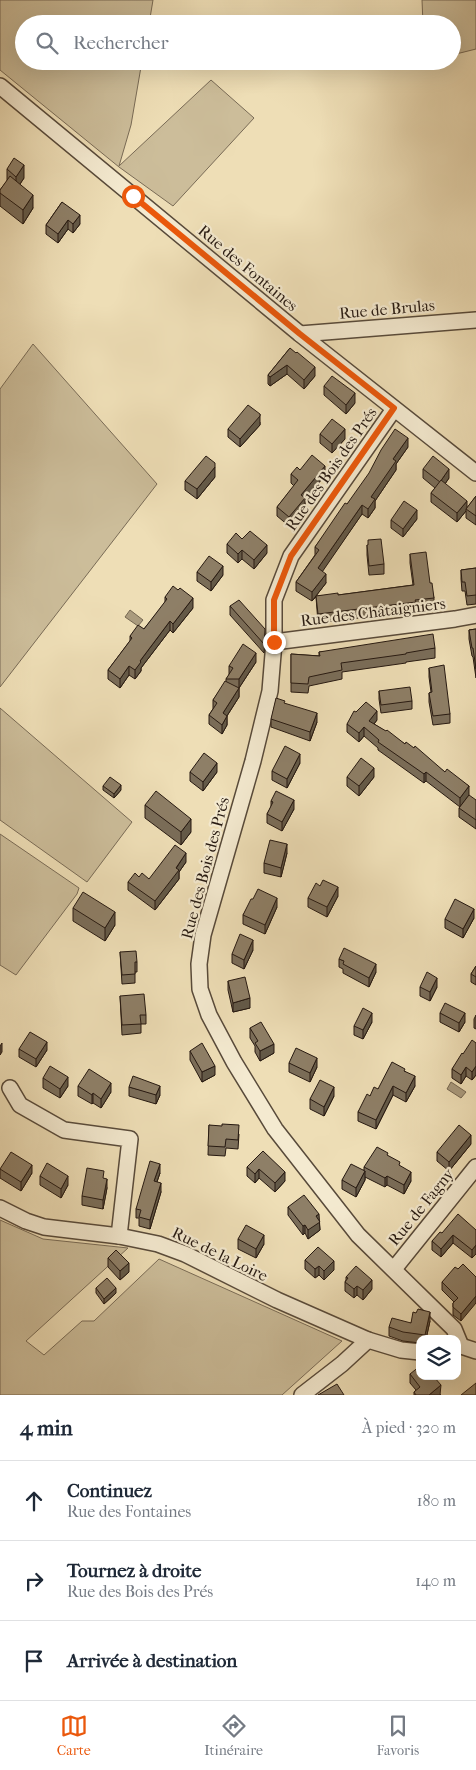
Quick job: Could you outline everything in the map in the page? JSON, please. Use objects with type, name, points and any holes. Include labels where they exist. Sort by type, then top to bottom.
[{"type":"street","name":"Rue des Fontaines","points":[[0,86],[300,334],[476,473]]},
{"type":"street","name":"Rue de Brulas","points":[[300,334],[476,320]]},
{"type":"street","name":"Rue des Bois des Prés","points":[[394,408],[291,556],[274,600],[274,642],[270,691],[253,761],[203,935],[199,964],[200,989],[209,1015],[221,1039],[275,1130],[358,1235],[454,1328],[456,1335]]},
{"type":"street","name":"Rue des Châtaigniers","points":[[274,642],[476,615]]},
{"type":"street","points":[[10,1088],[20,1105],[64,1130],[130,1139],[119,1236]]},
{"type":"street","name":"Rue de Fagny","points":[[394,1269],[476,1168]]},
{"type":"street","name":"Rue de la Loire","points":[[0,1208],[26,1221],[44,1227],[119,1236],[158,1244],[185,1254],[276,1300],[368,1340],[401,1350],[416,1352]]},
{"type":"street","points":[[302,1395],[342,1364],[368,1340]]},
{"type":"street","points":[[461,1347],[476,1351]]},
{"type":"shaded area","points":[[0,0],[153,0],[150,15],[15,15],[15,70],[140,70],[131,125],[119,166],[211,80],[254,118],[173,206],[119,167],[0,70]]},
{"type":"shaded area","points":[[422,0],[476,0],[476,49],[461,53],[461,15],[423,15]]},
{"type":"shaded area","points":[[33,344],[157,484],[0,687],[0,389]]},
{"type":"shaded area","points":[[130,610],[143,620],[138,626],[125,617]]},
{"type":"shaded area","points":[[0,708],[132,822],[87,882],[0,820]]},
{"type":"shaded area","points":[[0,834],[79,888],[77,894],[16,975],[0,965]]},
{"type":"shaded area","points":[[451,1082],[466,1092],[461,1098],[447,1089]]},
{"type":"shaded area","points":[[0,1220],[43,1239],[128,1248],[26,1341],[44,1355],[82,1321],[94,1321],[159,1259],[342,1341],[282,1395],[0,1395]]},
{"type":"building","points":[[14,158],[24,165],[16,177],[7,169]]},
{"type":"building","points":[[10,176],[33,195],[23,210],[0,193],[0,190]]},
{"type":"building","points":[[62,202],[80,215],[73,224],[68,220],[58,234],[46,225]]},
{"type":"building","points":[[290,348],[315,367],[304,380],[287,365],[270,377],[268,375]]},
{"type":"building","points":[[332,376],[355,393],[346,405],[324,386]]},
{"type":"building","points":[[248,405],[260,416],[240,439],[228,429]]},
{"type":"building","points":[[332,419],[345,429],[332,444],[320,434]]},
{"type":"building","points":[[395,429],[408,438],[393,459],[396,461],[371,497],[375,499],[368,509],[362,505],[318,568],[326,574],[312,592],[296,582],[319,550],[315,547],[345,503],[347,504],[369,473]]},
{"type":"building","points":[[312,455],[325,466],[301,495],[305,498],[289,517],[277,507],[298,480],[291,474],[297,467],[300,470]]},
{"type":"building","points":[[206,456],[215,463],[215,467],[197,489],[185,481]]},
{"type":"building","points":[[433,456],[449,469],[440,482],[423,469]]},
{"type":"building","points":[[441,480],[467,501],[457,513],[431,493]]},
{"type":"building","points":[[476,496],[476,516],[466,509]]},
{"type":"building","points":[[404,501],[417,510],[403,529],[391,520]]},
{"type":"building","points":[[250,531],[267,545],[254,560],[242,550],[238,554],[227,544],[236,533],[242,539]]},
{"type":"building","points":[[381,539],[384,564],[369,566],[368,540]]},
{"type":"building","points":[[426,552],[434,598],[415,600],[416,602],[318,614],[316,596],[414,585],[410,554]]},
{"type":"building","points":[[209,556],[223,566],[211,582],[197,572]]},
{"type":"building","points":[[476,568],[476,595],[467,596],[465,582],[462,582],[461,570]]},
{"type":"building","points":[[173,586],[178,590],[180,588],[193,598],[173,624],[170,621],[135,670],[129,666],[120,679],[108,670],[132,638],[130,636],[138,625],[144,629],[167,599],[165,597]]},
{"type":"building","points":[[239,600],[265,629],[264,644],[230,606]]},
{"type":"building","points":[[476,629],[476,669],[469,630]]},
{"type":"building","points":[[433,634],[435,648],[341,663],[342,670],[309,677],[308,684],[291,683],[291,654],[320,656],[319,652]]},
{"type":"building","points":[[243,644],[256,653],[239,679],[226,679],[233,668],[229,666]]},
{"type":"building","points":[[444,665],[450,714],[433,716],[429,693],[432,692],[429,668]]},
{"type":"building","points":[[225,681],[239,688],[223,713],[227,716],[222,725],[209,715],[217,703],[213,700]]},
{"type":"building","points":[[410,687],[412,701],[381,705],[379,691]]},
{"type":"building","points":[[276,698],[285,701],[284,703],[317,713],[310,732],[271,719]]},
{"type":"building","points":[[366,702],[377,711],[369,721],[387,730],[405,744],[406,742],[414,748],[415,746],[445,772],[447,769],[469,786],[460,798],[426,772],[424,774],[378,742],[379,740],[364,727],[359,733],[347,724],[354,711],[356,712]]},
{"type":"building","points":[[285,746],[300,754],[287,779],[272,771]]},
{"type":"building","points":[[204,753],[217,763],[203,782],[190,772]]},
{"type":"building","points":[[361,758],[374,768],[359,786],[347,777]]},
{"type":"building","points":[[110,777],[121,785],[114,794],[103,786]]},
{"type":"building","points":[[156,791],[191,819],[181,832],[145,805]]},
{"type":"building","points":[[276,791],[294,800],[282,822],[267,814]]},
{"type":"building","points":[[469,795],[476,800],[476,820],[459,808]]},
{"type":"building","points":[[270,840],[287,844],[281,868],[264,863]]},
{"type":"building","points":[[175,845],[186,853],[176,868],[179,870],[155,901],[128,882],[135,873],[139,877],[142,873],[149,879]]},
{"type":"building","points":[[323,880],[338,887],[327,907],[308,898],[316,883],[320,886]]},
{"type":"building","points":[[258,889],[277,898],[265,925],[243,915]]},
{"type":"building","points":[[83,892],[115,912],[105,928],[73,908]]},
{"type":"building","points":[[455,899],[474,909],[463,929],[445,919]]},
{"type":"building","points":[[240,934],[253,940],[244,960],[232,954]]},
{"type":"building","points":[[344,948],[376,964],[369,978],[343,964],[344,961],[339,959]]},
{"type":"building","points":[[136,951],[135,974],[122,975],[120,952]]},
{"type":"building","points":[[476,966],[476,977],[471,974]]},
{"type":"building","points":[[427,972],[437,978],[430,992],[420,987]]},
{"type":"building","points":[[245,977],[250,998],[233,1003],[228,981]]},
{"type":"building","points":[[144,994],[146,1015],[140,1015],[141,1024],[122,1025],[120,996]]},
{"type":"building","points":[[445,1003],[465,1013],[459,1023],[440,1013]]},
{"type":"building","points":[[363,1008],[372,1013],[363,1030],[354,1026]]},
{"type":"building","points":[[261,1022],[274,1044],[260,1051],[255,1043],[258,1041],[250,1028]]},
{"type":"building","points":[[30,1032],[47,1042],[36,1059],[19,1049]]},
{"type":"building","points":[[472,1040],[476,1043],[476,1066],[472,1072],[466,1067],[461,1075],[452,1069]]},
{"type":"building","points":[[202,1043],[215,1066],[202,1072],[190,1051]]},
{"type":"building","points":[[296,1048],[317,1058],[310,1073],[289,1063]]},
{"type":"building","points":[[392,1062],[415,1076],[406,1093],[393,1086],[376,1120],[358,1112],[367,1094],[370,1096],[374,1087],[378,1089]]},
{"type":"building","points":[[50,1066],[68,1077],[60,1089],[43,1078]]},
{"type":"building","points":[[89,1069],[111,1083],[101,1099],[78,1086]]},
{"type":"building","points":[[133,1076],[160,1086],[156,1095],[129,1087]]},
{"type":"building","points":[[320,1080],[334,1087],[324,1107],[310,1099]]},
{"type":"building","points":[[222,1124],[239,1125],[238,1140],[226,1139],[225,1147],[208,1146],[209,1125],[222,1126]]},
{"type":"building","points":[[459,1125],[471,1135],[449,1162],[437,1152]]},
{"type":"building","points":[[377,1147],[388,1153],[387,1155],[400,1162],[399,1165],[411,1172],[404,1185],[364,1167]]},
{"type":"building","points":[[263,1151],[285,1172],[275,1183],[259,1169],[255,1174],[247,1167]]},
{"type":"building","points":[[11,1152],[32,1165],[21,1182],[0,1169]]},
{"type":"building","points":[[150,1161],[160,1164],[154,1181],[161,1183],[150,1220],[139,1217],[141,1210],[136,1209]]},
{"type":"building","points":[[47,1163],[68,1176],[61,1189],[40,1176]]},
{"type":"building","points":[[351,1164],[365,1171],[356,1188],[342,1180]]},
{"type":"building","points":[[87,1168],[104,1171],[103,1178],[107,1179],[103,1200],[82,1196]]},
{"type":"building","points":[[304,1195],[319,1214],[316,1216],[320,1222],[308,1230],[288,1207]]},
{"type":"building","points":[[458,1214],[476,1230],[476,1245],[472,1250],[453,1235],[441,1249],[432,1241],[440,1232],[442,1233]]},
{"type":"building","points":[[246,1225],[264,1235],[256,1249],[238,1239]]},
{"type":"building","points":[[318,1247],[334,1261],[324,1271],[319,1266],[315,1269],[305,1260]]},
{"type":"building","points":[[116,1250],[129,1263],[120,1271],[108,1258]]},
{"type":"building","points":[[463,1264],[476,1277],[476,1296],[461,1314],[453,1307],[453,1303],[458,1298],[442,1282],[455,1267],[458,1269]]},
{"type":"building","points":[[356,1266],[372,1280],[363,1290],[357,1286],[354,1289],[345,1282],[348,1278],[346,1277]]},
{"type":"building","points":[[107,1278],[116,1288],[104,1299],[96,1288]]},
{"type":"building","points":[[418,1309],[430,1312],[425,1335],[403,1332],[389,1327],[392,1318],[411,1323],[413,1312],[416,1313]]},
{"type":"building","points":[[416,1369],[416,1380],[437,1380],[441,1385],[429,1395],[416,1395],[414,1392],[420,1387],[410,1374]]},
{"type":"building","points":[[476,1383],[476,1395],[461,1395]]},
{"type":"building","points":[[337,1384],[344,1395],[318,1395]]},
{"type":"route","points":[[133,196],[300,334],[394,408],[291,556],[274,600],[274,642]]}]
